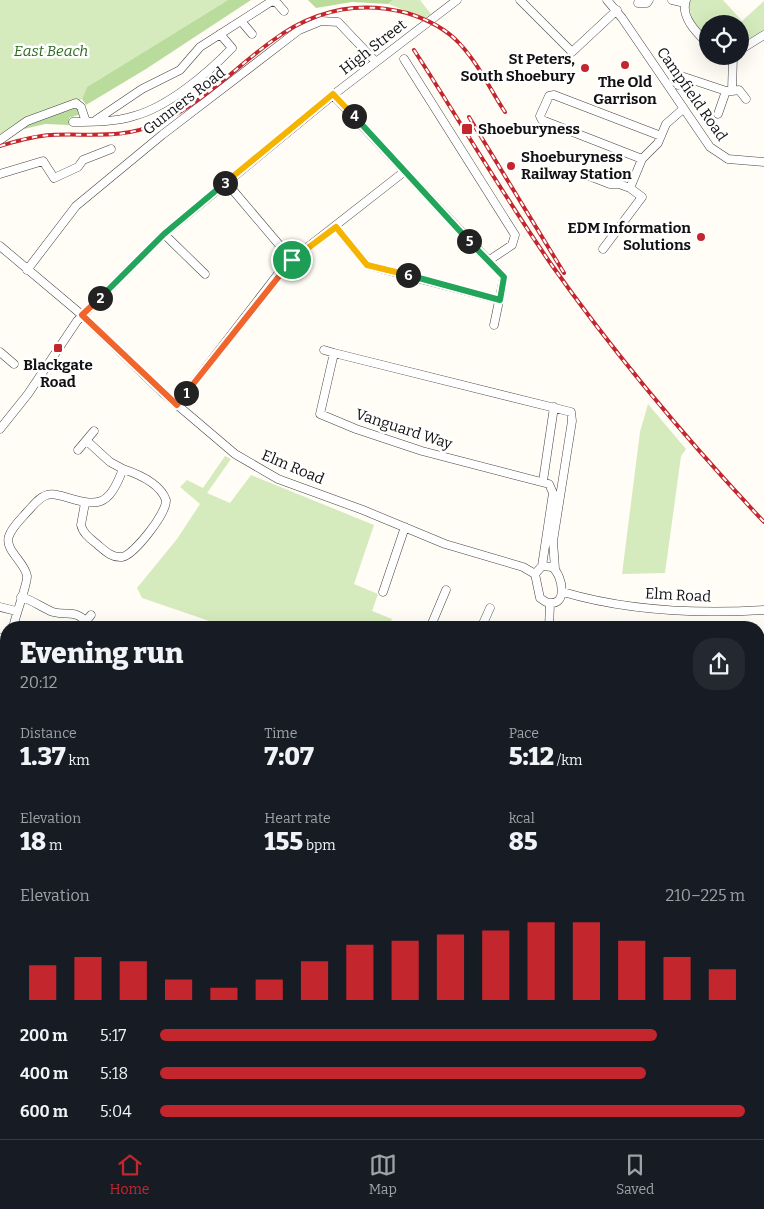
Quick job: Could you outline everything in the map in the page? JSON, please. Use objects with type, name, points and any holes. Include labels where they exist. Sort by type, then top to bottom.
[{"type":"street","name":"High Street","points":[[0,429],[19,407],[82,315],[164,234],[333,94],[457,0]]},
{"type":"street","points":[[520,0],[572,52],[617,10]]},
{"type":"street","name":"Campfield Road","points":[[607,0],[617,10],[710,147],[720,156],[728,159],[764,162]]},
{"type":"street","points":[[638,3],[647,3],[649,0]]},
{"type":"street","points":[[672,0],[686,1],[689,24],[699,35]]},
{"type":"street","points":[[96,120],[142,89],[180,70],[200,47],[272,1],[277,3],[284,11]]},
{"type":"street","points":[[241,21],[252,34]]},
{"type":"street","name":"Gunners Road","points":[[27,270],[76,206],[154,141],[300,30],[321,21],[338,22],[376,62]]},
{"type":"street","points":[[73,122],[136,116],[168,102],[232,48],[220,34]]},
{"type":"street","points":[[749,43],[762,34]]},
{"type":"street","points":[[404,59],[413,66],[515,235],[512,245],[488,261]]},
{"type":"street","points":[[718,114],[729,91],[732,65]]},
{"type":"street","points":[[678,85],[681,76],[729,91],[739,90],[746,99]]},
{"type":"street","points":[[333,94],[504,277],[494,325]]},
{"type":"street","points":[[642,159],[542,120],[540,116],[549,96],[554,95],[661,136]]},
{"type":"street","points":[[0,140],[27,121],[76,103],[81,107],[86,122]]},
{"type":"street","points":[[630,188],[642,159],[655,147],[669,120],[684,109]]},
{"type":"street","points":[[0,174],[44,161],[54,178],[78,167],[83,160],[111,149]]},
{"type":"street","points":[[177,405],[292,260],[405,171]]},
{"type":"street","points":[[584,174],[610,184],[619,184],[630,188],[642,197],[603,249]]},
{"type":"street","points":[[226,182],[292,260]]},
{"type":"street","points":[[336,227],[367,265],[500,300]]},
{"type":"street","points":[[164,234],[205,274]]},
{"type":"street","points":[[0,246],[82,315]]},
{"type":"street","name":"Elm Road","points":[[82,315],[222,445],[268,474],[445,544],[523,567],[535,574]]},
{"type":"street","points":[[324,350],[568,409],[572,415],[555,505],[542,566],[535,574],[540,598],[550,604],[559,601],[563,592],[555,569],[553,542],[555,505],[552,487],[543,481],[554,407]]},
{"type":"street","points":[[0,352],[14,364]]},
{"type":"street","name":"Vanguard Way","points":[[334,353],[320,414],[356,429],[422,451],[543,481]]},
{"type":"street","points":[[78,450],[94,431]]},
{"type":"street","points":[[85,503],[80,525],[88,537],[113,556],[120,557],[132,552],[162,514],[166,500],[162,493],[143,477],[110,462],[87,441]]},
{"type":"street","points":[[14,621],[27,577],[20,560],[9,548],[8,540],[12,531],[38,501],[49,494],[54,493],[85,503],[95,504],[106,499],[123,469]]},
{"type":"street","points":[[387,588],[405,527]]},
{"type":"street","points":[[542,566],[555,569]]},
{"type":"street","points":[[433,621],[446,590]]},
{"type":"street","name":"Elm Road","points":[[563,592],[616,606],[718,611],[764,610]]},
{"type":"street","points":[[21,597],[34,600],[54,612],[76,613],[86,621]]},
{"type":"street","points":[[549,621],[550,604]]},
{"type":"street","points":[[0,608],[16,611]]},
{"type":"street","points":[[484,621],[490,608]]},
{"type":"green space","name":"East Beach","points":[[0,0],[228,0],[87,87],[82,99],[0,136]]},
{"type":"green space","points":[[228,0],[251,0],[146,69],[86,105],[82,99],[87,87]]},
{"type":"green space","points":[[308,0],[393,0],[388,4],[352,2],[316,8]]},
{"type":"green space","points":[[393,0],[420,0],[431,14],[425,18],[388,4]]},
{"type":"green space","points":[[690,0],[723,0],[737,15],[699,15],[699,29],[693,22],[688,3]]},
{"type":"green space","points":[[764,1],[764,30],[758,37],[749,42],[749,15]]},
{"type":"green space","points":[[72,107],[79,110],[81,114],[69,118],[69,125],[45,124],[24,129],[24,126]]},
{"type":"green space","points":[[648,404],[686,449],[681,456],[665,573],[622,574],[640,432]]},
{"type":"green space","points":[[225,456],[231,459],[207,493],[230,503],[251,475],[374,525],[354,584],[378,594],[372,611],[392,619],[391,621],[209,621],[142,598],[137,588],[177,539],[200,504],[180,487],[187,480],[203,488]]},
{"type":"railway","points":[[0,146],[44,136],[119,134],[132,132],[159,123],[203,96],[258,51],[287,31],[319,16],[353,8],[389,9],[407,13],[441,28],[454,38],[472,59],[505,112]]},
{"type":"railway","points":[[414,50],[551,264],[601,332],[707,460],[764,522]]},
{"type":"railway","points":[[469,117],[564,273]]},
{"type":"place","name":"The Old Garrison","points":[[625,65]]},
{"type":"place","name":"St Peters, South Shoebury","points":[[585,68]]},
{"type":"place","name":"Shoeburyness","points":[[467,129]]},
{"type":"place","name":"Shoeburyness Railway Station","points":[[511,166]]},
{"type":"place","name":"EDM Information Solutions","points":[[701,237]]},
{"type":"place","name":"Blackgate Road","points":[[58,348]]},
{"type":"route","points":[[333,94],[504,277],[505,283],[500,300],[367,265],[336,227],[292,260],[285,265],[177,405],[82,315],[171,227],[333,94]]}]
